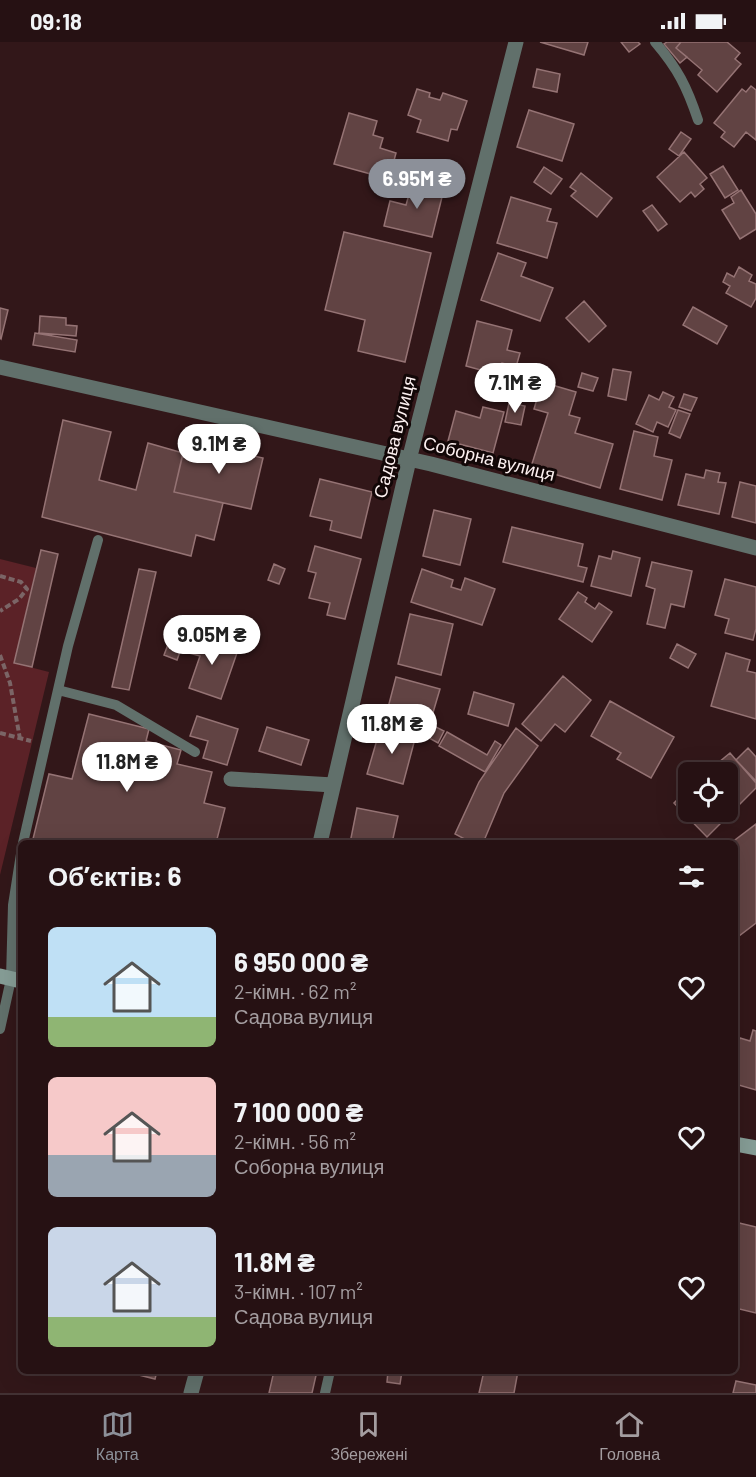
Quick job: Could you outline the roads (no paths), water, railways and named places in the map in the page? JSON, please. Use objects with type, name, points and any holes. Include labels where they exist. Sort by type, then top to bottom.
[{"type":"main road","points":[[738,1145],[756,1148]]},
{"type":"street","name":"Садова вулиця","points":[[321,840],[409,460],[516,42]]},
{"type":"street","name":"Соборна вулиця","points":[[0,367],[409,460],[756,549]]},
{"type":"street","points":[[231,779],[333,785]]},
{"type":"street","points":[[192,1393],[195,1374]]},
{"type":"lane","points":[[655,42],[674,64],[689,93],[698,120]]},
{"type":"lane","points":[[24,840],[68,646],[98,540]]},
{"type":"lane","points":[[58,690],[116,705],[195,752]]},
{"type":"lane","points":[[0,1029],[11,979],[13,905],[18,873]]},
{"type":"lane","points":[[325,1393],[329,1374]]}]
